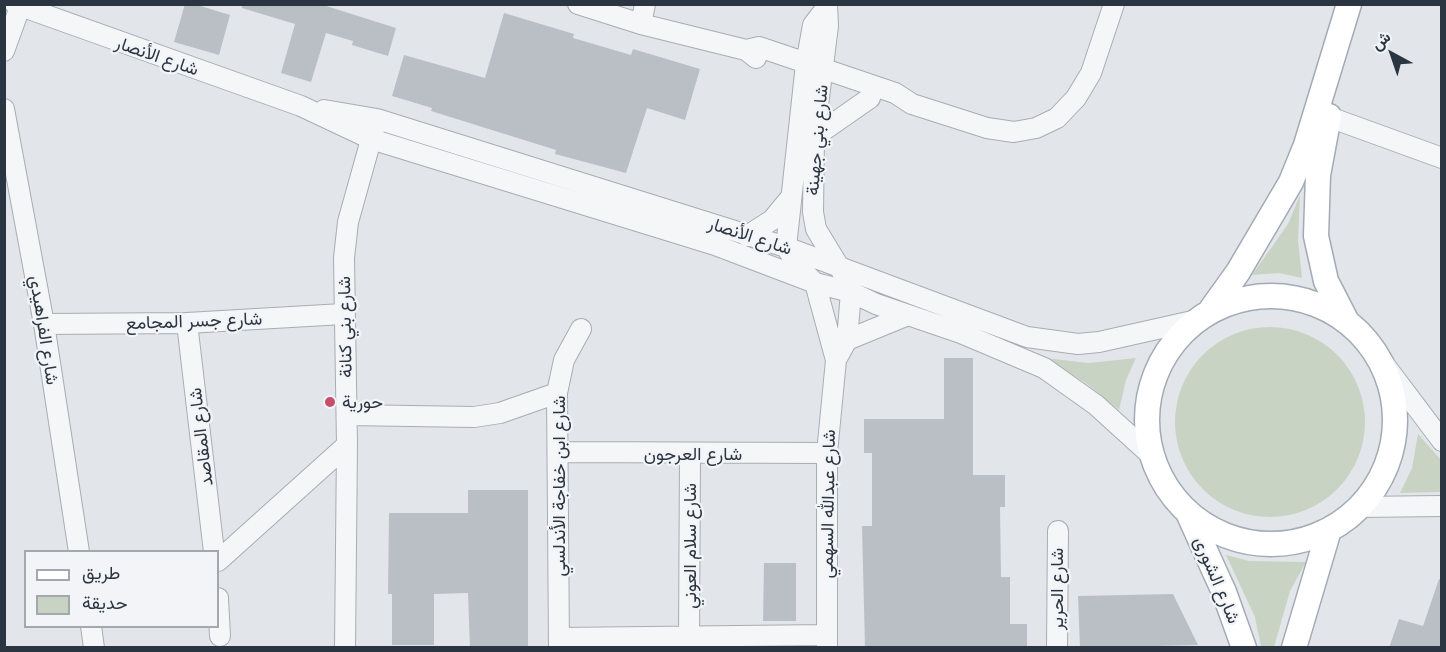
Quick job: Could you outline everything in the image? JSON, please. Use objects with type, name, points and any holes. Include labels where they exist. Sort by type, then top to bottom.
[{"type":"main road","points":[[1203,315],[1241,299],[1278,295],[1318,304],[1346,320],[1366,339],[1378,356],[1389,380],[1394,400],[1393,441],[1379,480],[1359,507],[1329,530],[1293,542],[1256,543],[1219,533],[1188,513],[1165,487],[1151,455],[1146,418],[1154,377],[1172,344],[1203,315],[1238,272],[1291,182],[1306,145],[1349,4]]},
{"type":"main road","points":[[1346,320],[1326,280],[1316,236],[1318,175],[1329,117],[1363,4]]},
{"type":"main road","name":"شارع الشورى","points":[[1188,513],[1224,592],[1244,648]]},
{"type":"main road","points":[[1294,648],[1329,530]]},
{"type":"street","points":[[578,4],[642,24],[746,50],[759,47],[870,98],[892,104],[912,105],[987,128],[1014,132],[1036,128],[1057,118],[1076,98],[1091,73],[1114,4]]},
{"type":"street","points":[[642,24],[645,4]]},
{"type":"street","points":[[4,51],[17,6]]},
{"type":"street","name":"شارع الأنصار","points":[[17,6],[301,106],[371,139],[489,176],[786,247],[1027,337],[1056,342],[1099,342],[1203,315]]},
{"type":"street","name":"شارع بني جهينة","points":[[786,247],[791,197],[814,73],[828,26],[826,6]]},
{"type":"street","points":[[814,73],[895,93],[912,105]]},
{"type":"street","name":"شارع بني جهينة","points":[[814,73],[813,212],[816,229],[839,267]]},
{"type":"street","points":[[814,137],[870,98]]},
{"type":"street","name":"شارع الأنصار","points":[[301,106],[377,119],[493,155],[815,283],[850,292],[961,333],[1044,368],[1096,405],[1151,455]]},
{"type":"street","name":"شارع الفراهيدي","points":[[4,109],[44,324],[79,550]]},
{"type":"street","points":[[1329,117],[1442,158]]},
{"type":"street","name":"شارع بني كنانة","points":[[345,648],[347,415],[344,258],[348,222],[377,119]]},
{"type":"street","points":[[489,176],[493,155]]},
{"type":"street","points":[[747,236],[772,220],[791,197]]},
{"type":"street","name":"شارع عبدالله السهمي","points":[[786,247],[798,266],[815,283],[836,360],[827,453],[827,641]]},
{"type":"street","name":"شارع عبدالله السهمي","points":[[836,360],[847,340],[850,292],[839,267]]},
{"type":"street","name":"شارع جسر المجامع","points":[[44,324],[187,323],[344,314]]},
{"type":"street","points":[[847,340],[908,315]]},
{"type":"street","name":"شارع المقاصد","points":[[187,323],[214,550]]},
{"type":"street","name":"شارع ابن خفاجة الأندلسي","points":[[559,643],[557,393],[564,360],[581,329]]},
{"type":"street","points":[[1378,356],[1442,441]]},
{"type":"street","points":[[347,415],[474,417],[500,413],[557,393]]},
{"type":"street","points":[[219,560],[347,445]]},
{"type":"street","name":"شارع العرجون","points":[[558,452],[827,453]]},
{"type":"street","name":"شارع سلام العوني","points":[[689,638],[690,454]]},
{"type":"street","points":[[1359,507],[1442,506]]},
{"type":"street","name":"شارع الحرير","points":[[1057,648],[1058,531]]},
{"type":"street","points":[[219,617],[220,636]]},
{"type":"street","points":[[91,628],[94,648]]},
{"type":"street","points":[[559,643],[689,638],[827,641]]},
{"type":"green space","points":[[1300,195],[1298,240],[1302,278],[1279,273],[1252,275],[1288,224]]},
{"type":"green space","points":[[1270,327],[1297,331],[1323,343],[1337,355],[1349,369],[1361,395],[1365,422],[1361,449],[1349,475],[1337,489],[1323,501],[1297,513],[1270,517],[1243,513],[1217,501],[1203,489],[1191,475],[1179,449],[1175,422],[1179,395],[1191,369],[1203,355],[1217,343],[1243,331]]},
{"type":"green space","points":[[1045,358],[1089,363],[1136,358],[1126,380],[1119,410],[1087,384]]},
{"type":"green space","points":[[1418,434],[1441,460],[1441,492],[1400,493],[1412,468]]},
{"type":"green space","points":[[1226,555],[1249,561],[1306,562],[1290,591],[1274,647],[1261,647],[1255,617]]},
{"type":"building","points":[[185,4],[194,4],[230,15],[219,55],[174,42]]},
{"type":"building","points":[[242,4],[320,4],[396,28],[388,56],[352,45],[353,41],[326,33],[311,82],[281,73],[295,24],[242,8]]},
{"type":"building","points":[[504,13],[574,34],[573,38],[631,55],[633,49],[700,69],[685,120],[647,108],[626,173],[555,154],[556,150],[431,111],[432,108],[392,96],[404,55],[485,78]]},
{"type":"building","points":[[944,358],[973,358],[973,475],[1005,475],[1005,507],[1000,507],[1001,577],[1010,577],[1010,624],[1027,624],[1027,648],[865,648],[862,526],[872,526],[872,453],[864,453],[864,419],[944,419]]},
{"type":"building","points":[[468,490],[528,490],[528,648],[470,648],[468,593],[434,594],[434,645],[392,645],[392,594],[388,594],[389,513],[468,513]]},
{"type":"building","points":[[764,563],[796,563],[796,621],[763,621]]},
{"type":"building","points":[[1439,579],[1442,580],[1442,648],[1389,648],[1399,619],[1423,626]]},
{"type":"building","points":[[1173,594],[1198,645],[1080,648],[1078,596]]},
{"type":"place","name":"حورية","points":[[330,402]]}]
